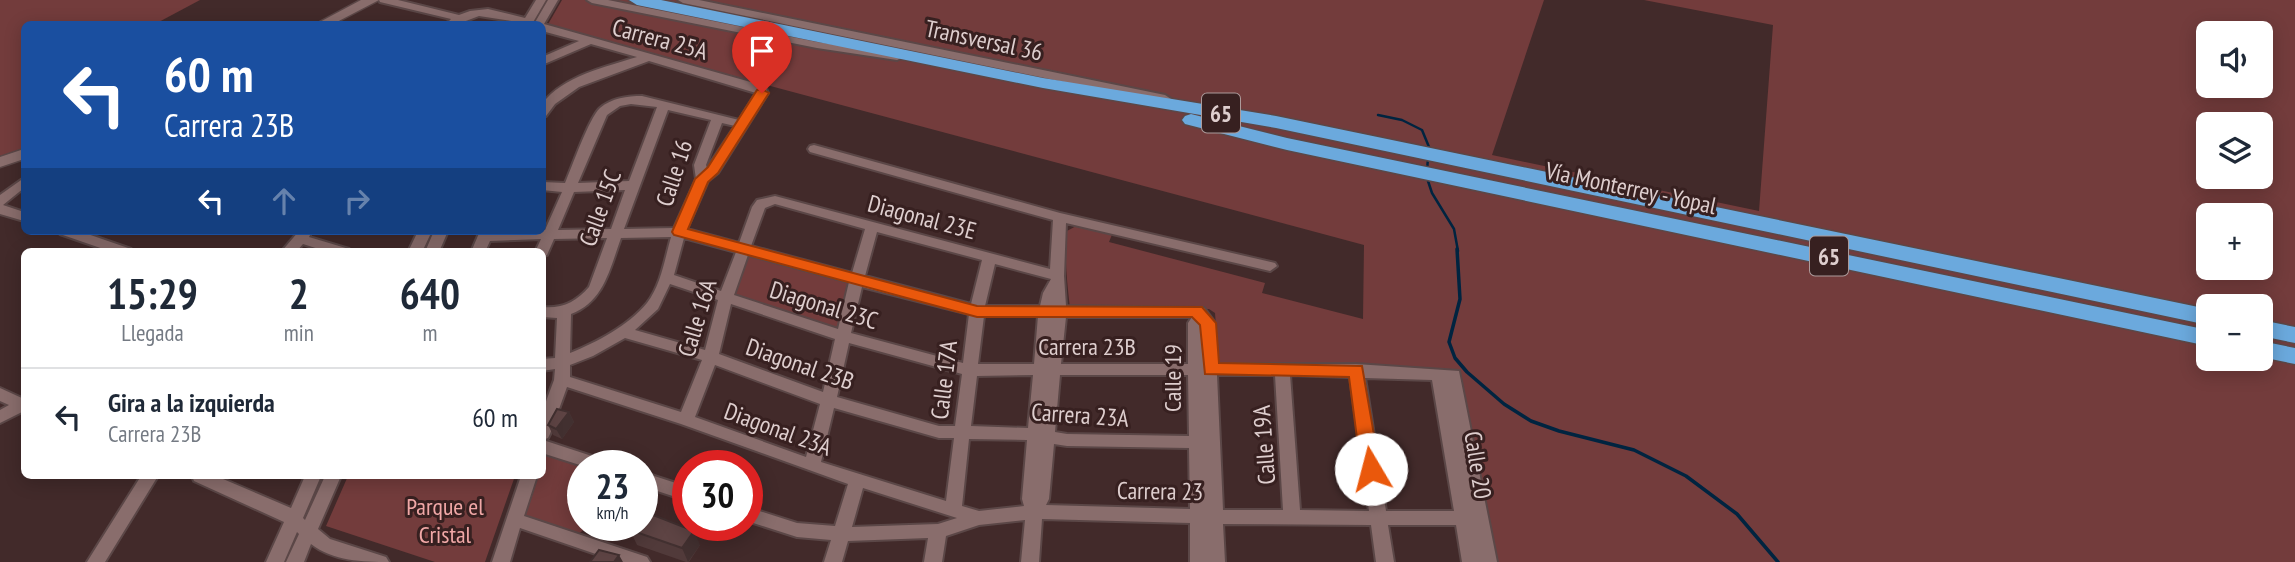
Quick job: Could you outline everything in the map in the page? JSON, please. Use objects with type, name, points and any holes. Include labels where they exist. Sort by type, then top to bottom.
[{"type":"highway","name":"Vía Monterrey - Yopal","points":[[636,0],[1043,83],[1276,122],[1399,146],[1452,167],[2196,335]]},
{"type":"highway","name":"Vía Monterrey - Yopal","points":[[1043,83],[1287,144],[1390,164],[1452,167],[2196,315]]},
{"type":"highway","points":[[2273,330],[2295,335]]},
{"type":"highway","points":[[2273,351],[2295,356]]},
{"type":"main road","points":[[329,21],[372,0]]},
{"type":"main road","points":[[0,162],[21,155]]},
{"type":"main road","points":[[0,168],[21,162]]},
{"type":"street","points":[[384,0],[452,21]]},
{"type":"street","points":[[530,21],[541,0]]},
{"type":"street","points":[[532,21],[553,0]]},
{"type":"street","name":"Transversal 36","points":[[592,0],[817,46],[962,67]]},
{"type":"street","name":"Transversal 36","points":[[684,0],[1276,122]]},
{"type":"street","name":"Carrera 25A","points":[[457,21],[480,10],[518,21]]},
{"type":"street","name":"Carrera 25A","points":[[546,29],[757,87],[762,93],[741,124]]},
{"type":"street","points":[[546,60],[589,41]]},
{"type":"street","points":[[546,108],[554,97],[565,90],[647,58]]},
{"type":"street","points":[[543,248],[602,113],[618,102],[642,100],[741,124],[713,170],[702,179]]},
{"type":"street","name":"Calle 15C","points":[[564,312],[577,306],[595,289],[663,106]]},
{"type":"street","name":"Calle 16","points":[[563,362],[588,352],[623,332],[653,305],[666,278],[679,232],[702,179],[700,165],[717,120]]},
{"type":"street","points":[[814,149],[1060,217],[1270,267]]},
{"type":"street","points":[[1,203],[21,185]]},
{"type":"street","points":[[546,186],[632,185]]},
{"type":"street","points":[[546,193],[561,192],[570,188]]},
{"type":"street","points":[[1,203],[21,191]]},
{"type":"street","name":"Diagonal 23E","points":[[775,200],[1057,279]]},
{"type":"street","name":"Calle 16A","points":[[686,420],[710,357],[725,299],[759,207],[762,203],[775,200]]},
{"type":"street","points":[[1,203],[21,215]]},
{"type":"street","points":[[1030,562],[1034,512],[1041,499],[1041,435],[1052,312],[1060,295],[1057,279],[1060,217]]},
{"type":"street","points":[[812,466],[830,401],[856,280],[872,227]]},
{"type":"street","points":[[548,234],[679,232],[977,312],[1191,310],[1199,312],[1201,318]]},
{"type":"street","points":[[77,235],[115,248]]},
{"type":"street","points":[[292,248],[304,235],[335,248]]},
{"type":"street","name":"Calle 17A","points":[[953,508],[977,312],[989,260]]},
{"type":"street","name":"Diagonal 23C","points":[[666,278],[843,336],[971,370]]},
{"type":"street","points":[[546,312],[564,312],[562,380],[546,422]]},
{"type":"street","name":"Calle 19","points":[[1199,562],[1206,517],[1211,369],[1208,323],[1201,318],[1195,323],[1195,442],[1206,517],[1216,562]]},
{"type":"street","name":"Diagonal 23B","points":[[623,332],[710,357],[830,401],[939,432],[962,434]]},
{"type":"street","points":[[546,364],[563,362]]},
{"type":"street","name":"Carrera 23B","points":[[971,370],[1282,369],[1446,375]]},
{"type":"street","name":"Calle 19A","points":[[1282,369],[1293,518]]},
{"type":"street","points":[[1356,370],[1385,562]]},
{"type":"street","name":"Calle 20","points":[[1446,375],[1471,518],[1471,562]]},
{"type":"street","name":"Diagonal 23A","points":[[562,380],[686,420],[812,466],[979,518]]},
{"type":"street","points":[[0,394],[21,404]]},
{"type":"street","points":[[0,417],[21,406]]},
{"type":"street","name":"Carrera 23A","points":[[962,434],[1041,435],[1067,440],[1195,442]]},
{"type":"street","points":[[546,447],[567,454]]},
{"type":"street","points":[[96,562],[148,479]]},
{"type":"street","points":[[207,479],[293,518],[324,544],[380,562]]},
{"type":"street","points":[[275,562],[312,479]]},
{"type":"street","points":[[295,562],[332,479]]},
{"type":"street","points":[[501,562],[517,520],[528,479]]},
{"type":"street","points":[[834,562],[857,480]]},
{"type":"street","name":"Carrera 23","points":[[763,519],[797,530],[841,534],[938,531],[979,518],[1034,512],[1206,517],[1471,518]]},
{"type":"street","points":[[1471,518],[1488,562]]},
{"type":"street","points":[[517,520],[641,562]]},
{"type":"street","points":[[933,562],[938,531]]},
{"type":"green space","points":[[0,0],[200,0],[161,21],[21,21],[21,149],[0,156]]},
{"type":"green space","points":[[562,0],[1544,0],[1492,155],[1759,211],[1773,25],[1644,0],[2295,0],[2295,562],[1479,562],[1444,372],[1219,364],[1215,313],[1209,309],[1070,308],[1067,231],[1078,225],[1113,232],[1109,242],[1265,283],[1262,293],[1363,319],[1364,245],[547,26]]},
{"type":"green space","points":[[747,252],[852,282],[841,331],[730,295]]},
{"type":"green space","points":[[546,451],[567,460],[567,532],[522,517],[533,479],[546,479]]},
{"type":"green space","name":"Parque el Cristal","points":[[347,479],[514,479],[485,562],[435,562],[326,526]]},
{"type":"building","points":[[557,409],[569,412],[556,429],[548,425]]},
{"type":"building","points":[[658,517],[672,522],[672,541],[687,541],[682,548],[658,540]]},
{"type":"building","points":[[599,550],[619,555],[614,562],[590,562]]},
{"type":"waterway","points":[[1378,115],[1402,120],[1422,130],[1429,147],[1427,170]]},
{"type":"waterway","points":[[1427,178],[1432,193],[1454,229],[1458,251]]},
{"type":"waterway","points":[[1457,249],[1460,299],[1449,342],[1455,358],[1467,372],[1504,404],[1531,421],[1634,450],[1686,476],[1737,514],[1778,562]]},
{"type":"route","points":[[762,93],[713,170],[702,179],[679,232],[977,312],[1199,312],[1201,318],[1208,323],[1211,369],[1356,370],[1371,469]]}]
